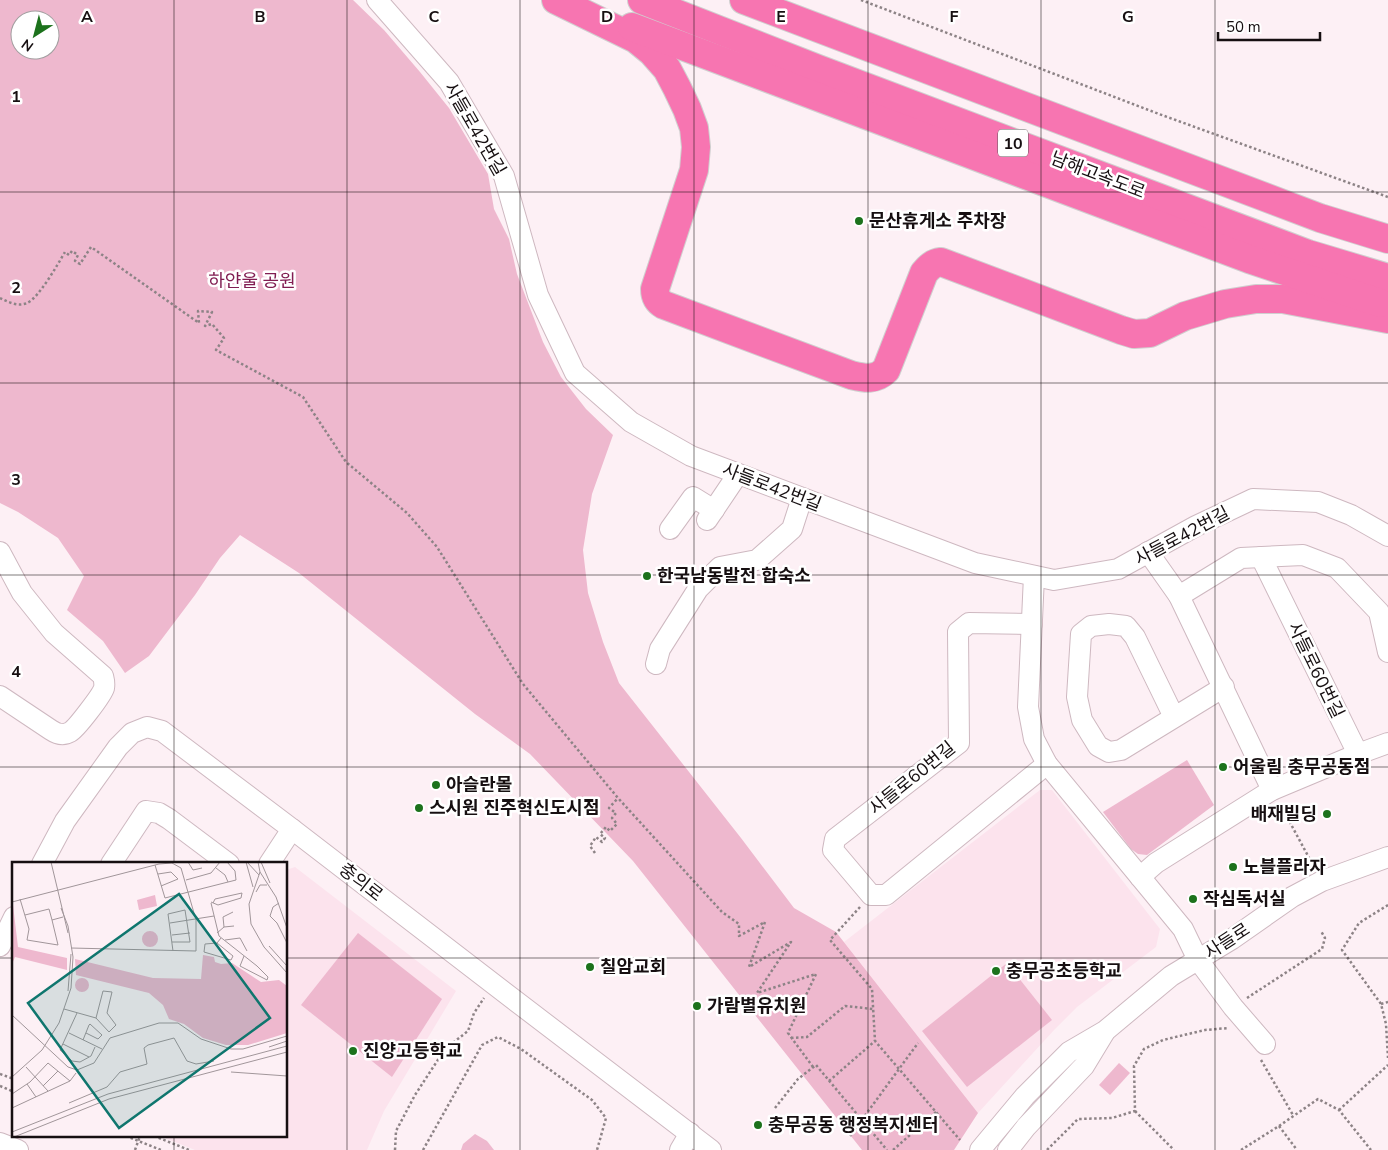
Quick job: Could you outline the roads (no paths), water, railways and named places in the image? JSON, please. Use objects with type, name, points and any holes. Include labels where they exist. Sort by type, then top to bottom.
[{"type":"highway","points":[[556,0],[636,39],[652,52],[667,69],[694,128],[696,147],[694,170],[655,289],[659,302],[664,305],[862,378],[881,376],[886,370],[924,273],[929,266],[941,262],[1134,334],[1150,333],[1185,316],[1225,304],[1256,299],[1283,300],[1388,319]]},
{"type":"highway","points":[[566,0],[607,18],[1249,259],[1388,306]]},
{"type":"highway","name":"남해고속도로","points":[[642,0],[818,69],[1308,254],[1388,278]]},
{"type":"highway","name":"10","points":[[744,0],[1320,218],[1388,239]]},
{"type":"street","name":"사들로42번길","points":[[377,0],[449,82],[504,176],[538,295],[575,373],[631,422],[691,456],[976,564],[1054,580],[1118,569],[1196,526],[1253,499],[1318,502],[1351,515],[1388,536]]},
{"type":"street","points":[[670,529],[693,497],[710,516],[738,474]]},
{"type":"street","points":[[656,664],[660,649],[698,589],[720,567],[757,560],[792,529],[802,498]]},
{"type":"street","points":[[0,552],[22,593],[54,633],[103,676],[105,682],[104,690],[76,727],[70,733],[64,734],[57,734],[0,696]]},
{"type":"street","points":[[1148,552],[1179,596],[1272,790]]},
{"type":"street","points":[[1179,596],[1241,558],[1303,555],[1337,568],[1379,612],[1388,652]]},
{"type":"street","name":"사들로60번길","points":[[1260,557],[1358,754]]},
{"type":"street","points":[[1034,576],[1028,707],[1034,739],[1046,764],[1182,929],[1198,960],[1262,1050]]},
{"type":"street","name":"사들로60번길","points":[[1032,624],[969,623],[958,632],[959,743],[835,839],[833,850],[871,895],[886,895],[1046,764]]},
{"type":"street","points":[[1174,717],[1135,637],[1126,626],[1109,624],[1091,626],[1081,634],[1077,697],[1082,720],[1098,746],[1108,752],[1121,750],[1224,688]]},
{"type":"street","name":"충의로","points":[[43,862],[65,822],[118,747],[132,733],[147,727],[162,731],[494,984],[685,1142],[711,1150]]},
{"type":"street","points":[[1140,877],[1156,863],[1272,790],[1388,743]]},
{"type":"street","points":[[111,862],[146,811],[159,813],[169,819],[225,862]]},
{"type":"street","points":[[270,862],[292,829]]},
{"type":"street","name":"사들로","points":[[980,1150],[1025,1096],[1069,1052],[1105,1031],[1171,976],[1232,939],[1292,897],[1322,881],[1388,857]]},
{"type":"street","points":[[0,946],[10,917]]},
{"type":"street","name":"사들로","points":[[1008,1150],[1026,1127],[1084,1066],[1105,1031]]},
{"type":"street","points":[[0,1143],[18,1150]]},
{"type":"place","name":"문산휴게소 주차장","points":[[859,221]]},
{"type":"place","name":"한국남동발전 합숙소","points":[[647,576]]},
{"type":"place","name":"어울림 충무공동점","points":[[1223,767]]},
{"type":"place","name":"아슬란몰","points":[[436,785]]},
{"type":"place","name":"스시원 진주혁신도시점","points":[[419,808]]},
{"type":"place","name":"배재빌딩","points":[[1327,814]]},
{"type":"place","name":"노블플라자","points":[[1233,867]]},
{"type":"place","name":"작심독서실","points":[[1193,899]]},
{"type":"place","name":"칠암교회","points":[[590,967]]},
{"type":"place","name":"충무공초등학교","points":[[996,971]]},
{"type":"place","name":"가람별유치원","points":[[697,1006]]},
{"type":"place","name":"진양고등학교","points":[[353,1051]]},
{"type":"place","name":"충무공동 행정복지센터","points":[[758,1125]]},
{"type":"park label","name":"하얀울 공원","points":[[252,281]]}]
